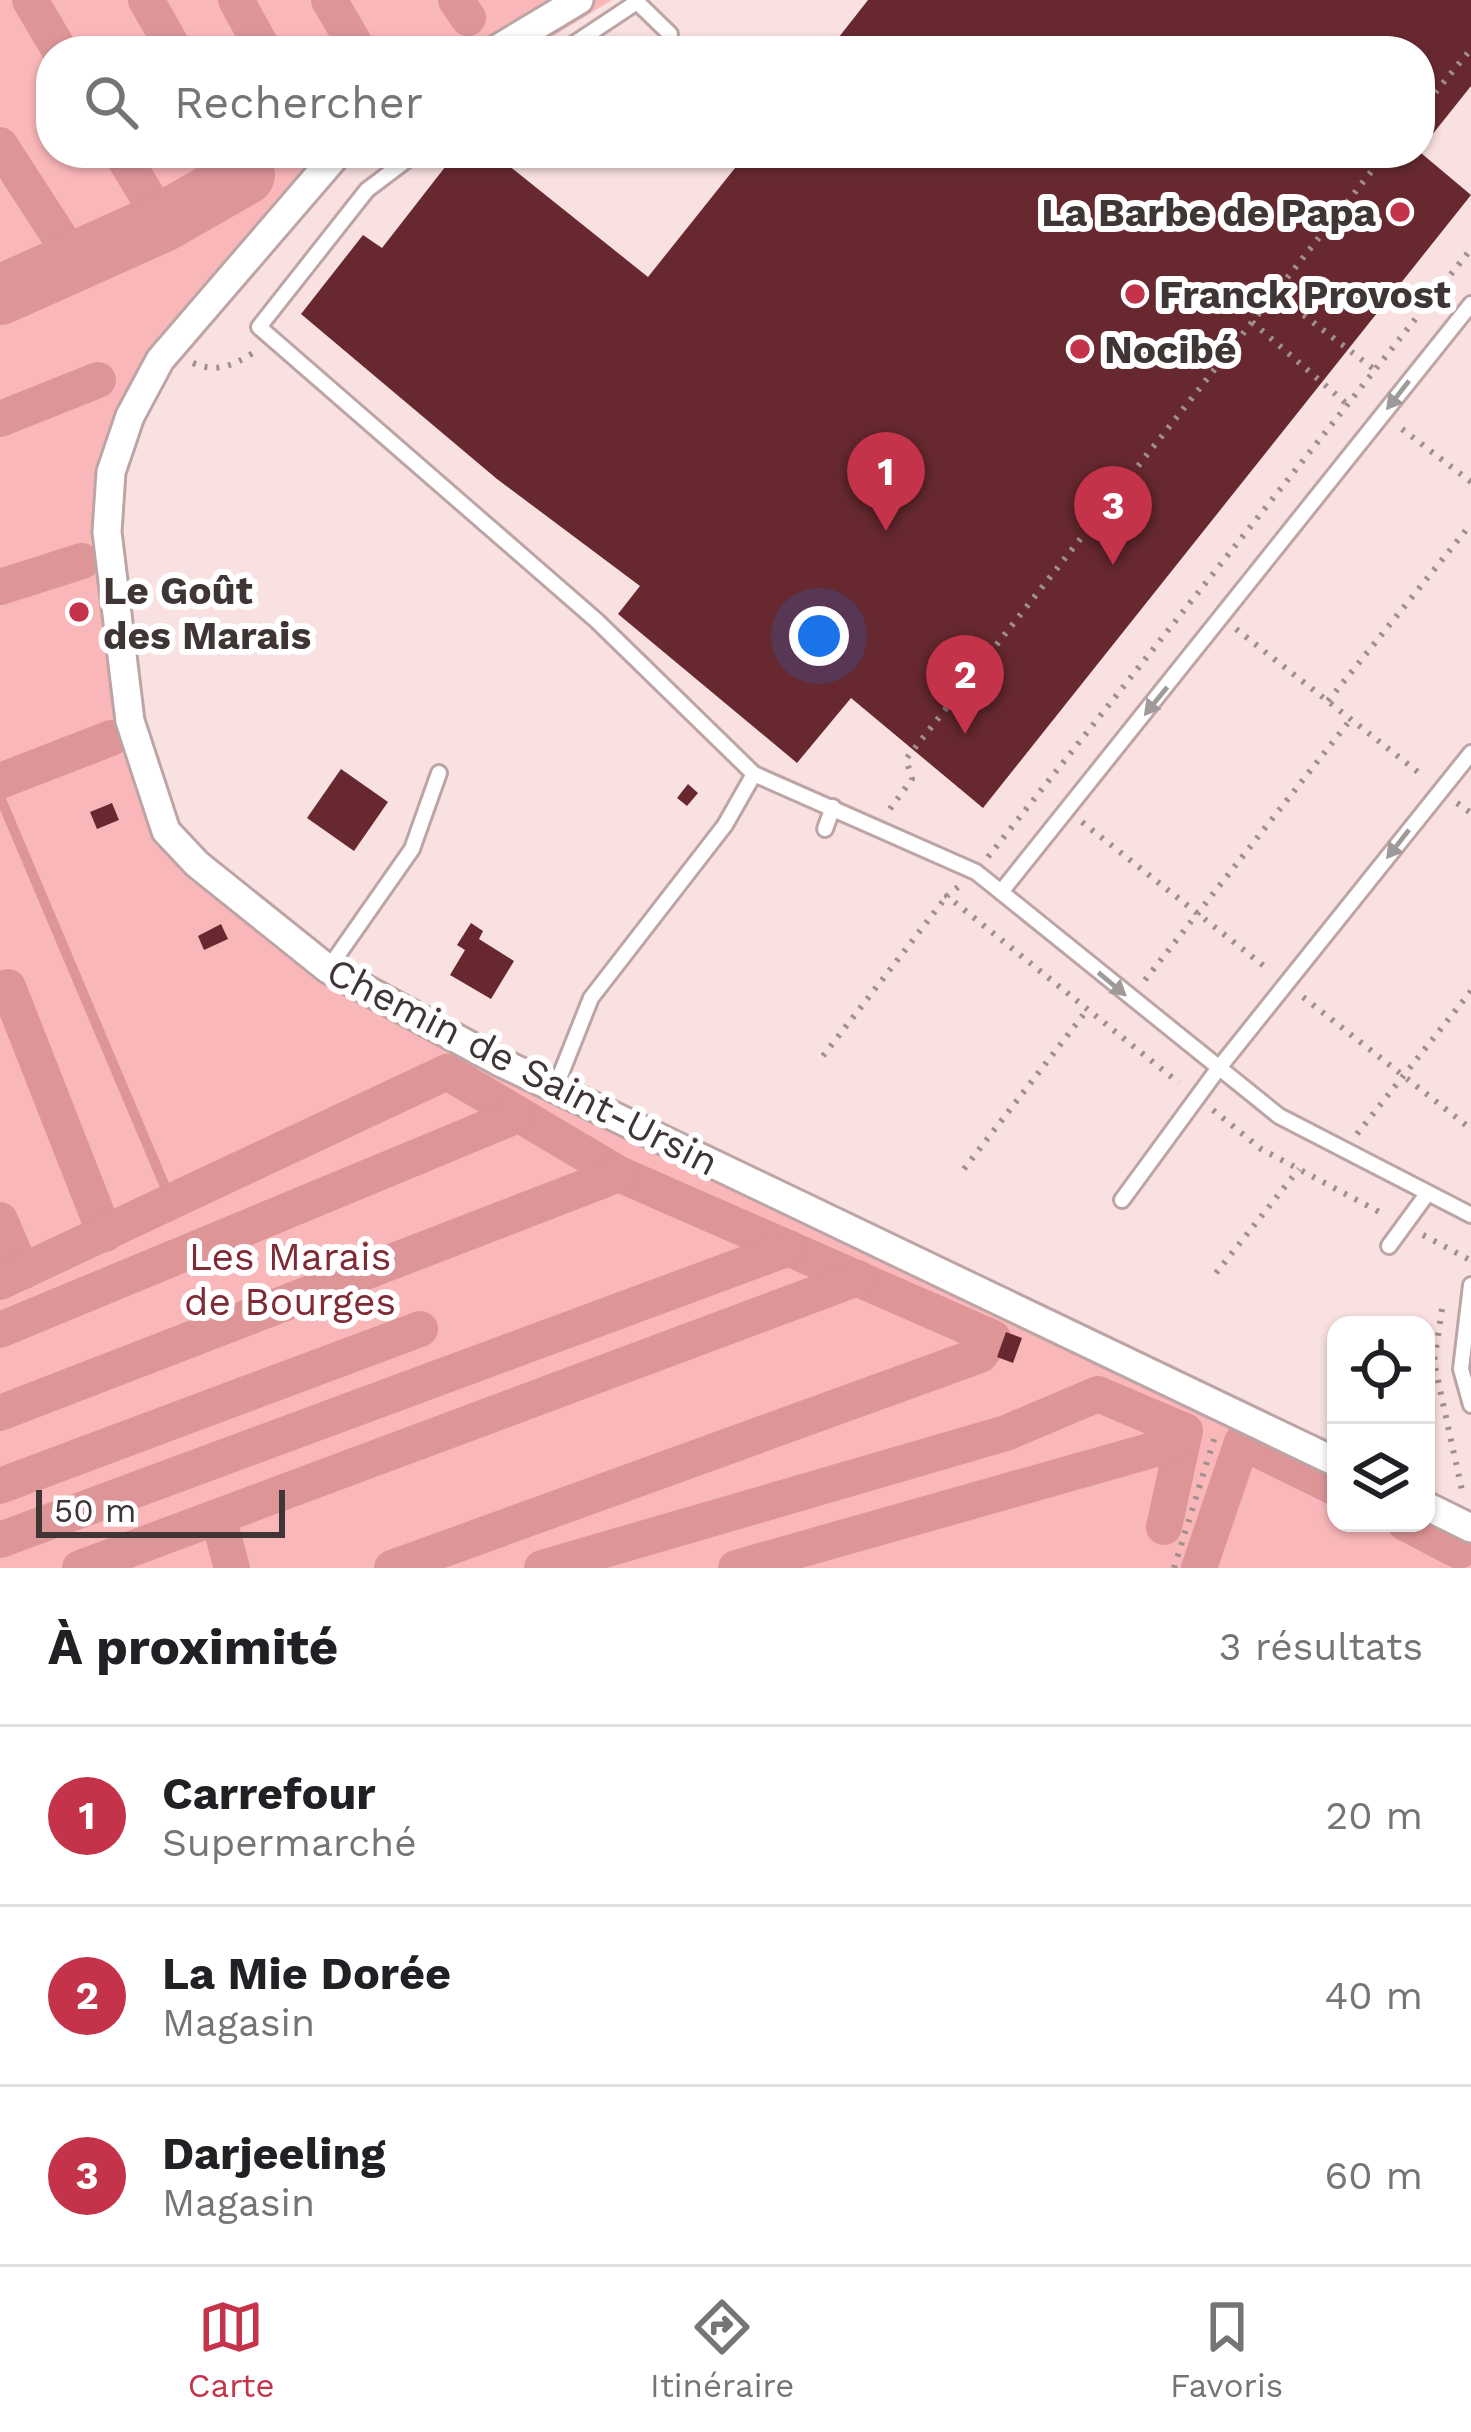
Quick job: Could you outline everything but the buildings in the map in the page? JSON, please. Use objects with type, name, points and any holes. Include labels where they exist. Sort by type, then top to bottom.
[{"type":"street","points":[[519,36],[579,0]]},
{"type":"street","name":"Chemin de Saint-Ursin","points":[[325,168],[170,348],[130,416],[111,472],[107,532],[130,721],[140,764],[166,831],[197,864],[328,969],[554,1091],[1327,1458]]},
{"type":"street","points":[[1435,1510],[1471,1528]]},
{"type":"lane","points":[[586,36],[639,1],[670,34]]},
{"type":"lane","points":[[396,168],[367,190],[259,327],[597,621],[754,774],[976,872],[1279,1116],[1342,1153],[1471,1215]]},
{"type":"lane","points":[[1001,892],[1471,304]]},
{"type":"lane","points":[[1122,1200],[1196,1097],[1471,753]]},
{"type":"lane","points":[[1456,772],[1471,781]]},
{"type":"lane","points":[[328,969],[412,849],[439,773]]},
{"type":"lane","points":[[554,1091],[591,998],[725,825],[754,774]]},
{"type":"lane","points":[[825,829],[833,807]]},
{"type":"lane","points":[[1389,1246],[1427,1194]]},
{"type":"lane","points":[[1471,1285],[1461,1370],[1471,1405]]},
{"type":"path","points":[[1435,93],[1471,49]]},
{"type":"path","points":[[877,827],[912,779],[906,759],[1374,168]]},
{"type":"path","points":[[823,1056],[947,896],[976,872],[1471,249]]},
{"type":"path","points":[[1275,293],[1375,370]]},
{"type":"path","points":[[1252,322],[1348,405]]},
{"type":"path","points":[[170,348],[208,370],[250,356],[273,338]]},
{"type":"path","points":[[1356,394],[1471,482]]},
{"type":"path","points":[[1328,701],[1471,524]]},
{"type":"path","points":[[1195,596],[1471,813]]},
{"type":"path","points":[[1107,1026],[1351,719]]},
{"type":"path","points":[[1041,790],[1471,1130]]},
{"type":"path","points":[[947,896],[1261,1149],[1471,1260]]},
{"type":"path","points":[[1320,1180],[1471,992]]},
{"type":"path","points":[[964,1168],[1087,1010]]},
{"type":"path","points":[[1216,1273],[1300,1168]]},
{"type":"path","points":[[1174,1568],[1225,1407]]},
{"type":"green space","name":"Les Marais de Bourges","points":[[0,0],[612,0],[553,36],[36,36],[36,168],[338,168],[169,351],[111,472],[130,721],[197,864],[328,969],[1327,1458],[1327,1532],[1435,1532],[1435,1510],[1471,1528],[1471,1568],[0,1568]]},
{"type":"waterway","points":[[30,0],[51,36]]},
{"type":"waterway","points":[[146,0],[166,36]]},
{"type":"waterway","points":[[236,0],[256,36]]},
{"type":"waterway","points":[[329,0],[350,36]]},
{"type":"waterway","points":[[456,0],[468,18]]},
{"type":"waterway","points":[[0,145],[75,261]]},
{"type":"waterway","points":[[130,168],[163,222]]},
{"type":"waterway","points":[[241,168],[245,175]]},
{"type":"waterway","points":[[0,295],[163,222],[245,175]]},
{"type":"waterway","points":[[0,287],[5,293]]},
{"type":"waterway","points":[[0,419],[98,380]]},
{"type":"waterway","points":[[0,587],[82,561]]},
{"type":"waterway","points":[[0,781],[111,738]]},
{"type":"waterway","points":[[0,797],[172,1203]]},
{"type":"waterway","points":[[8,987],[105,1234]]},
{"type":"waterway","points":[[0,1282],[447,1072],[619,1174],[993,1338],[980,1355],[392,1568]]},
{"type":"waterway","points":[[0,1330],[518,1115]]},
{"type":"waterway","points":[[0,1413],[619,1174]]},
{"type":"waterway","points":[[0,1220],[22,1272]]},
{"type":"waterway","points":[[0,1540],[789,1248]]},
{"type":"waterway","points":[[80,1568],[858,1278]]},
{"type":"waterway","points":[[0,1486],[420,1329]]},
{"type":"waterway","points":[[542,1568],[1006,1433],[1098,1394],[1185,1431],[1170,1445],[736,1568]]},
{"type":"waterway","points":[[1164,1527],[1185,1431]]},
{"type":"waterway","points":[[1199,1568],[1242,1442],[1327,1484]]},
{"type":"waterway","points":[[218,1517],[232,1568]]},
{"type":"waterway","points":[[1422,1532],[1459,1551]]},
{"type":"place","name":"La Barbe de Papa","points":[[1400,212]]},
{"type":"place","name":"Franck Provost","points":[[1135,294]]},
{"type":"place","name":"Nocibé","points":[[1080,349]]},
{"type":"place","name":"Carrefour","points":[[886,531]]},
{"type":"place","name":"Darjeeling","points":[[1113,565]]},
{"type":"place","name":"Le Goût des Marais","points":[[79,612]]},
{"type":"place","name":"La Mie Dorée","points":[[965,734]]}]
